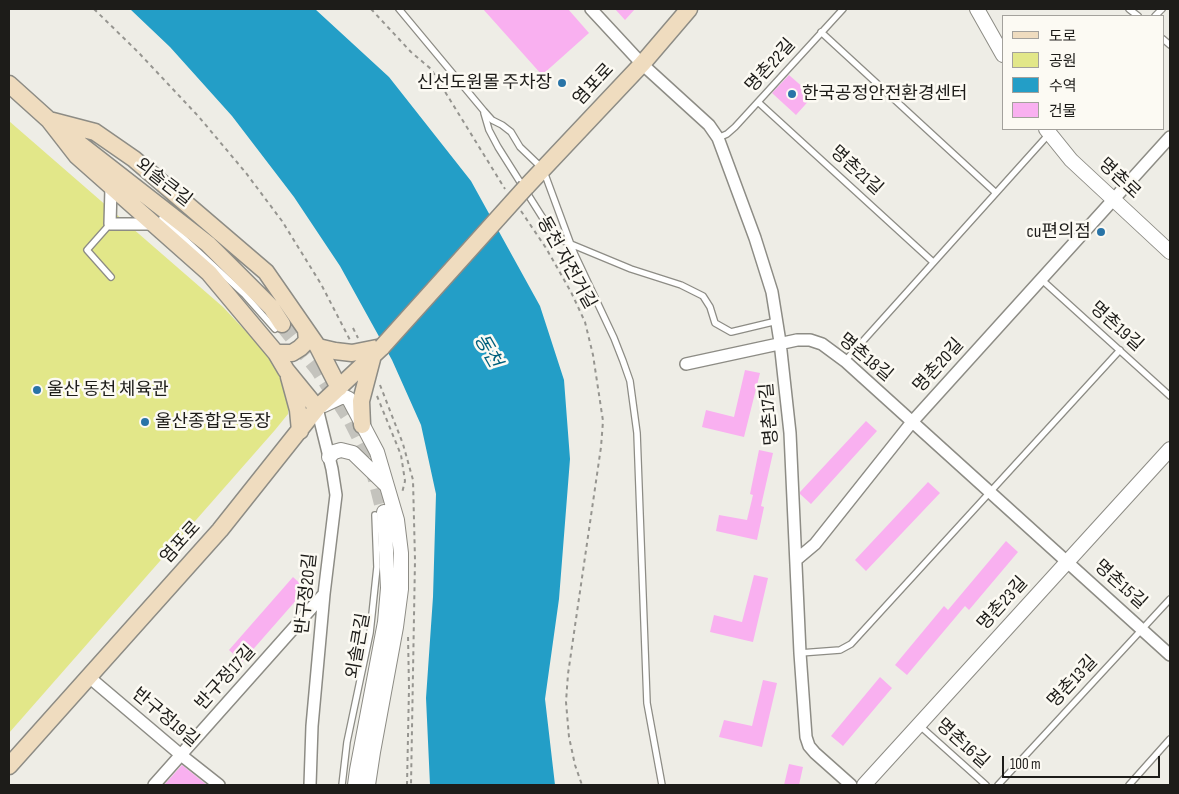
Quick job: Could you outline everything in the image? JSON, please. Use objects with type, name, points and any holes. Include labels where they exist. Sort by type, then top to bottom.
[{"type":"main road","name":"염포로","points":[[9,766],[220,530],[317,408],[378,350],[526,187],[642,64],[689,9]]},
{"type":"main road","name":"외솔큰길","points":[[9,84],[50,120],[208,244],[271,308],[279,327]]},
{"type":"main road","points":[[50,120],[78,156],[111,188],[156,219],[209,273],[276,353],[286,370],[317,408]]},
{"type":"main road","points":[[50,120],[95,132],[134,159],[266,272],[318,346],[339,388]]},
{"type":"main road","points":[[276,353],[292,353],[300,348],[307,341],[306,330]]},
{"type":"main road","points":[[318,346],[335,352],[352,353],[378,350]]},
{"type":"main road","points":[[362,426],[361,400],[366,376],[378,350]]},
{"type":"main road","points":[[286,370],[298,410],[300,431]]},
{"type":"street","name":"명촌17길","points":[[591,9],[642,64],[709,125],[718,138],[756,238],[772,292],[780,342],[790,433],[804,725],[809,746],[851,785]]},
{"type":"street","points":[[977,9],[1002,53]]},
{"type":"street","name":"명촌로","points":[[1050,130],[1071,160],[1170,252]]},
{"type":"street","name":"명촌20길","points":[[796,560],[815,544],[912,422],[1170,138]]},
{"type":"street","points":[[111,188],[110,224],[156,219]]},
{"type":"street","name":"명촌18길","points":[[686,364],[780,342],[810,340],[822,344],[844,361],[1068,562]]},
{"type":"street","points":[[317,408],[341,397],[349,399],[377,452],[397,520],[402,554],[401,589],[368,785]]},
{"type":"street","name":"반구정20길","points":[[310,785],[312,726],[324,594],[336,495],[317,408]]},
{"type":"street","name":"명촌23길","points":[[864,785],[1170,449]]},
{"type":"street","points":[[329,457],[334,452],[341,450],[353,453],[389,488]]},
{"type":"street","name":"외솔큰길","points":[[356,785],[357,770],[385,622],[388,588],[379,514]]},
{"type":"street","name":"명촌15길","points":[[1068,562],[1170,655]]},
{"type":"street","name":"반구정17길","points":[[154,785],[324,594]]},
{"type":"street","name":"반구정19길","points":[[89,676],[219,785]]},
{"type":"lane","points":[[399,9],[492,120],[511,132],[520,147],[543,169],[571,244],[617,345],[630,381],[635,407],[639,463],[647,703],[662,785]]},
{"type":"lane","name":"명촌22길","points":[[718,138],[731,131],[843,9]]},
{"type":"lane","points":[[821,32],[996,193]]},
{"type":"lane","name":"명촌21길","points":[[758,102],[933,262]]},
{"type":"lane","points":[[484,111],[489,130],[498,147],[551,231],[561,240],[631,269],[681,285],[703,296],[710,307],[715,323],[731,332],[777,321]]},
{"type":"lane","points":[[50,120],[150,208]]},
{"type":"lane","points":[[844,361],[996,193],[1050,130]]},
{"type":"lane","points":[[156,219],[244,294],[279,327]]},
{"type":"lane","points":[[110,224],[87,250],[111,277]]},
{"type":"lane","name":"명촌19길","points":[[1042,280],[1170,396]]},
{"type":"lane","points":[[800,654],[840,650],[851,644],[1120,350]]},
{"type":"lane","points":[[342,785],[347,742],[370,633],[377,567],[379,514]]},
{"type":"lane","name":"명촌13길","points":[[998,785],[1170,599]]},
{"type":"lane","name":"명촌16길","points":[[919,725],[986,785]]},
{"type":"lane","points":[[1129,785],[1170,739]]},
{"type":"path","points":[[371,9],[411,52],[430,69],[505,189]]},
{"type":"path","name":"동천 자전거길","points":[[521,211],[546,248],[571,292],[585,322],[593,355],[603,421],[601,447],[568,674],[566,702],[569,737],[575,765],[582,785]]},
{"type":"green space","name":"울산종합운동장","points":[[9,121],[223,307],[269,356],[281,376],[289,403],[288,414],[275,430],[9,733]]},
{"type":"water","name":"동천","points":[[130,9],[315,9],[389,77],[471,181],[540,306],[564,380],[570,459],[559,599],[545,699],[555,785],[430,785],[426,698],[433,597],[436,494],[421,425],[392,360],[340,266],[294,197],[232,116],[170,47]]},
{"type":"building","points":[[483,9],[568,9],[589,33],[542,75]]},
{"type":"building","points":[[615,9],[635,9],[625,20]]},
{"type":"building","name":"한국공정안전환경센터","points":[[789,75],[813,96],[796,115],[772,93]]},
{"type":"building","points":[[745,370],[760,373],[744,437],[702,427],[706,410],[734,417]]},
{"type":"building","points":[[866,421],[877,431],[811,504],[800,492]]},
{"type":"building","points":[[759,450],[773,453],[761,506],[764,507],[757,540],[716,531],[719,515],[747,520],[753,495],[750,494]]},
{"type":"building","points":[[928,482],[940,493],[866,571],[855,560]]},
{"type":"building","points":[[1006,541],[1018,552],[969,610],[965,606],[907,675],[895,665],[944,606],[948,610]]},
{"type":"building","points":[[754,575],[768,578],[753,642],[710,632],[714,615],[742,622]]},
{"type":"building","points":[[293,577],[306,589],[242,662],[229,650]]},
{"type":"building","points":[[880,677],[892,688],[843,746],[831,736]]},
{"type":"building","points":[[763,680],[777,683],[762,747],[719,737],[724,720],[752,726]]},
{"type":"building","points":[[789,764],[803,767],[799,785],[784,785]]},
{"type":"building","points":[[182,765],[207,785],[164,785]]},
{"type":"tunnel","points":[[282,324],[318,369],[351,420],[371,460],[384,512]]},
{"type":"place","name":"신선도원몰 주차장","points":[[562,83]]},
{"type":"place","name":"한국공정안전환경센터","points":[[792,94]]},
{"type":"place","name":"cu편의점","points":[[1101,232]]},
{"type":"place","name":"울산 동천 체육관","points":[[37,390]]},
{"type":"place","name":"울산종합운동장","points":[[145,422]]}]
